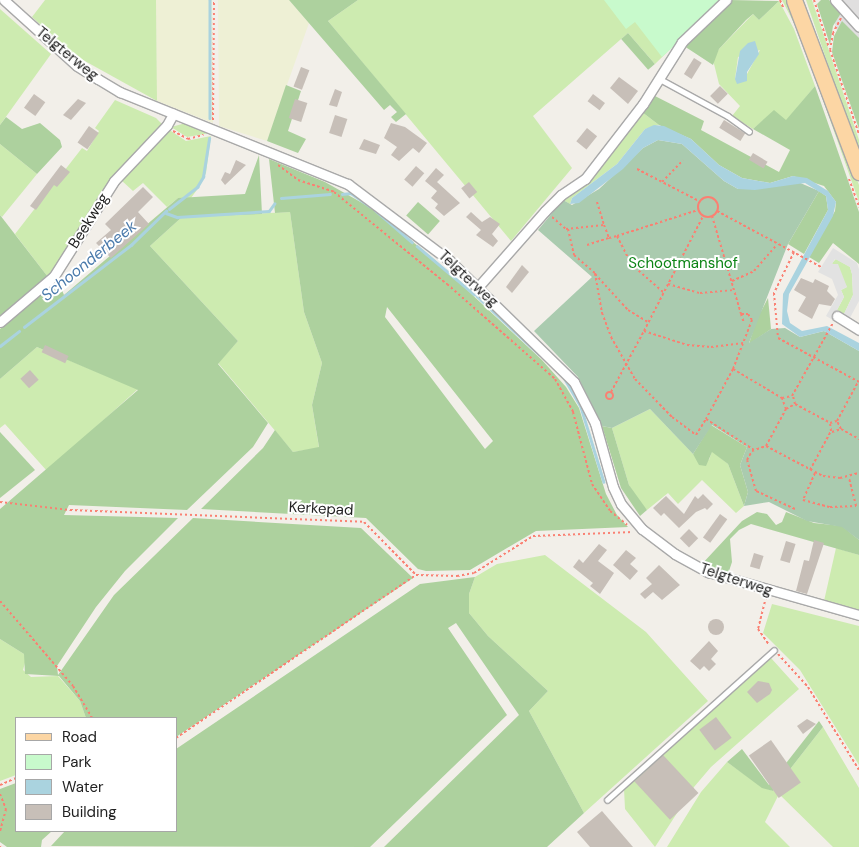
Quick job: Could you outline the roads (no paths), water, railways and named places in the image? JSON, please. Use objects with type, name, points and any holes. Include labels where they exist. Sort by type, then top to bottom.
[{"type":"main road","points":[[794,0],[828,82]]},
{"type":"main road","points":[[803,0],[828,82],[859,172]]},
{"type":"street","name":"Telgterweg","points":[[4,0],[77,66],[120,92],[210,132],[348,184],[441,253],[574,382],[595,423],[613,487],[621,504],[642,529],[675,554],[708,572],[859,615]]},
{"type":"street","points":[[478,287],[560,195],[585,179],[660,79],[682,42],[726,0]]},
{"type":"street","points":[[835,0],[859,27]]},
{"type":"street","name":"Beekweg","points":[[0,322],[54,276],[114,181],[167,126],[173,114]]},
{"type":"street","points":[[835,319],[859,330]]},
{"type":"lane","points":[[660,79],[728,116],[748,131]]},
{"type":"lane","points":[[607,800],[774,650]]},
{"type":"water","points":[[755,41],[759,54],[747,72],[747,81],[737,84],[735,79],[740,51],[748,43]]},
{"type":"water","points":[[654,125],[664,126],[691,139],[719,165],[742,178],[770,183],[793,176],[807,178],[828,191],[836,202],[833,216],[789,294],[787,311],[790,323],[802,331],[827,326],[859,343],[859,351],[824,331],[800,337],[782,324],[783,294],[828,210],[826,196],[805,183],[755,190],[738,189],[724,181],[682,144],[658,140],[643,148],[623,169],[579,203],[570,204],[572,198],[617,164],[645,129]]},
{"type":"waterway","name":"Schoonderbeek","points":[[210,0],[210,118]]},
{"type":"waterway","name":"Schoonderbeek","points":[[169,209],[197,187],[203,177],[209,138]]},
{"type":"waterway","points":[[342,194],[351,193],[371,207]]},
{"type":"waterway","points":[[281,198],[330,194]]},
{"type":"waterway","points":[[166,213],[177,217],[269,211],[274,204]]},
{"type":"waterway","points":[[375,210],[412,242]]},
{"type":"waterway","name":"Schoonderbeek","points":[[24,327],[131,245],[166,211]]},
{"type":"waterway","points":[[417,246],[474,294]]},
{"type":"waterway","points":[[477,296],[539,354]]},
{"type":"waterway","name":"Schoonderbeek","points":[[0,346],[19,331]]},
{"type":"waterway","points":[[565,379],[581,407],[604,482]]},
{"type":"park label","name":"Schootmanshof","points":[[683,264]]}]
